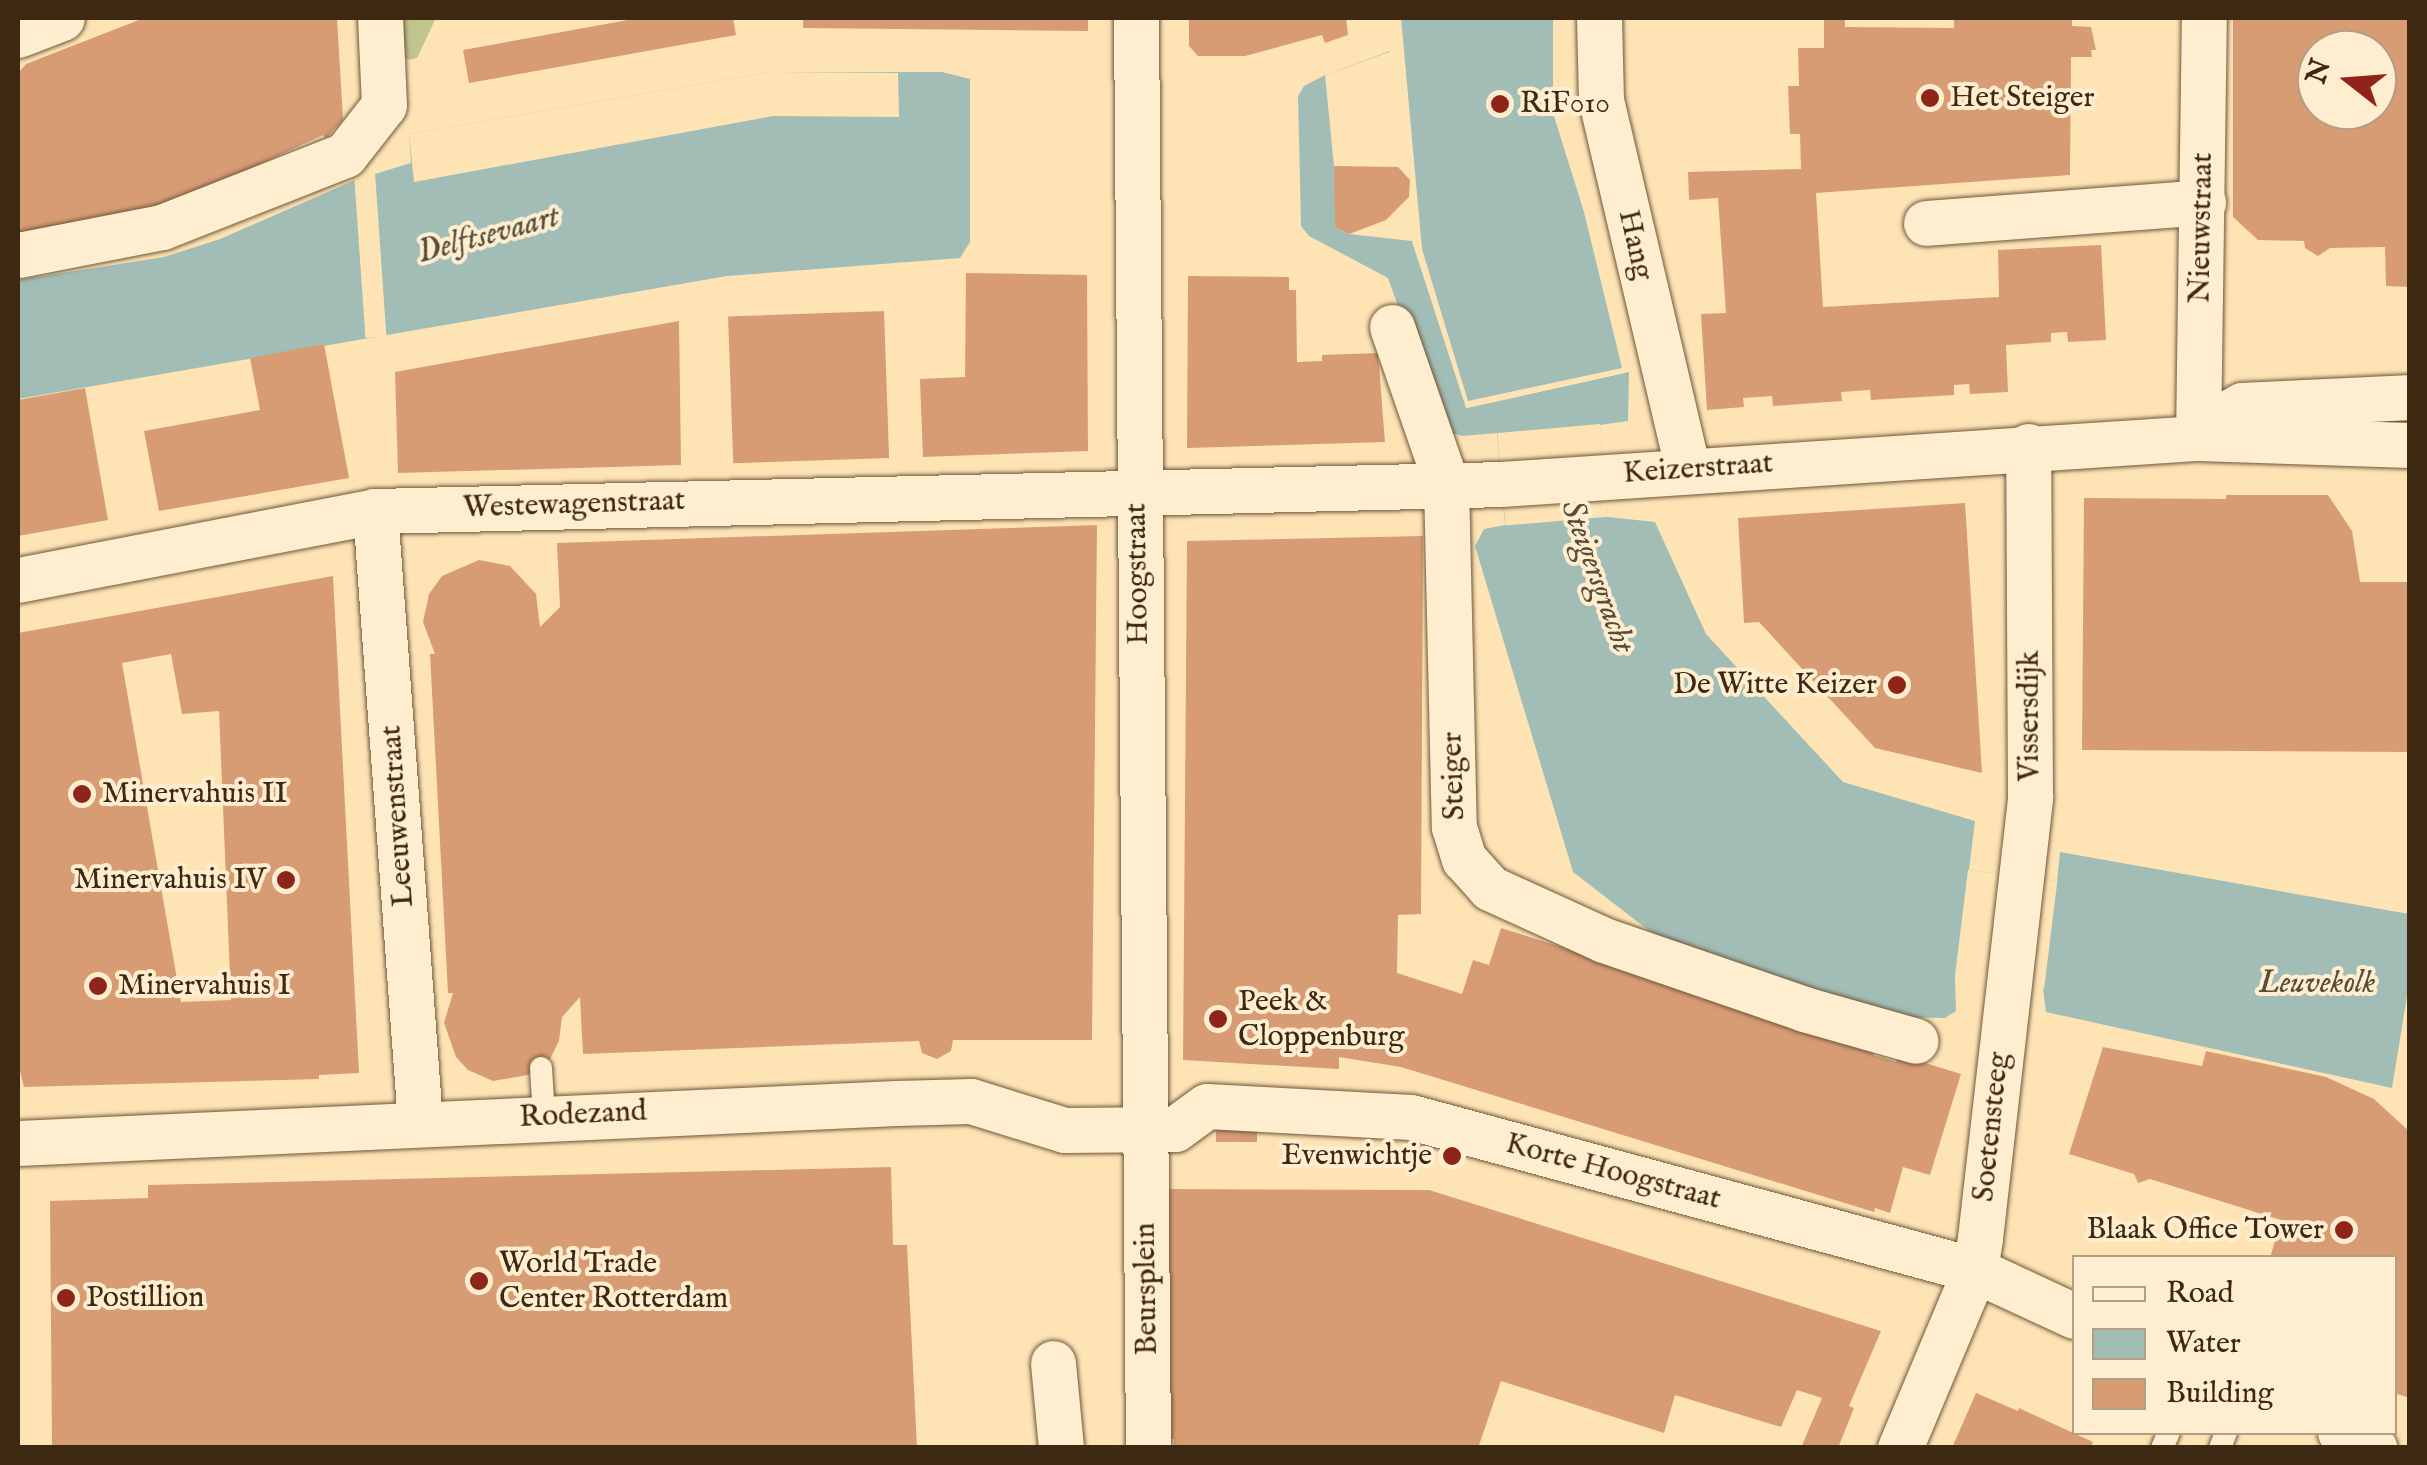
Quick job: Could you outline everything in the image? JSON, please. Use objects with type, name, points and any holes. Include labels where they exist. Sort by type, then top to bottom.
[{"type":"street","points":[[18,35],[62,18]]},
{"type":"street","points":[[18,256],[162,227],[345,155],[384,105],[380,18]]},
{"type":"street","name":"Hoogstraat","points":[[1136,18],[1144,1130]]},
{"type":"street","name":"Hang","points":[[1599,18],[1601,100],[1688,470]]},
{"type":"street","name":"Nieuwstraat","points":[[2198,438],[2204,18]]},
{"type":"street","points":[[1926,223],[2203,202]]},
{"type":"street","name":"Steiger","points":[[1392,327],[1446,483],[1454,826],[1456,845],[1476,874],[1490,888],[1604,940],[1804,1009],[1916,1041]]},
{"type":"street","points":[[2198,438],[2216,418],[2242,405],[2410,397]]},
{"type":"street","name":"Keizerstraat","points":[[1138,495],[1502,484],[2028,446],[2198,438],[2410,445]]},
{"type":"street","name":"Vissersdijk","points":[[2008,984],[2031,765],[2028,446]]},
{"type":"street","name":"Westewagenstraat","points":[[18,580],[375,511],[1138,495]]},
{"type":"street","name":"Leeuwenstraat","points":[[375,511],[420,1122]]},
{"type":"street","name":"Soetensteeg","points":[[1900,1448],[1975,1270],[2008,984]]},
{"type":"street","name":"Rodezand","points":[[18,1142],[971,1101],[1064,1145],[1144,1130]]},
{"type":"street","name":"Korte Hoogstraat","points":[[1144,1130],[1175,1128],[1206,1106],[1410,1117],[1975,1270],[2072,1315]]},
{"type":"street","name":"Beursplein","points":[[1144,1130],[1148,1448]]},
{"type":"street","points":[[1053,1362],[1061,1448]]},
{"type":"street","points":[[2347,1435],[2376,1448]]},
{"type":"lane","points":[[541,1068],[554,1116]]},
{"type":"green space","points":[[393,18],[436,18],[417,58],[408,60],[398,50]]},
{"type":"water","points":[[1401,18],[1553,18],[1553,113],[1584,212],[1622,368],[1468,401],[1422,249]]},
{"type":"water","points":[[1390,51],[1403,171],[1393,166],[1335,166],[1335,227],[1349,234],[1386,220],[1406,202],[1412,241],[1467,408],[1629,372],[1628,421],[1600,425],[1608,517],[1655,522],[1706,634],[1843,782],[1975,821],[1969,870],[2057,881],[2060,852],[2409,914],[2409,984],[2392,1088],[2046,1012],[2043,988],[1955,977],[1956,1011],[1945,1018],[1901,1017],[1669,946],[1573,872],[1475,546],[1484,529],[1505,525],[1497,433],[1462,436],[1442,430],[1388,278],[1309,236],[1301,226],[1298,96],[1304,86],[1325,75]]},
{"type":"water","name":"Delftsevaart","points":[[770,72],[942,72],[970,79],[970,242],[960,258],[727,276],[18,399],[18,280],[164,257],[220,239],[355,180],[411,163],[409,134]]},
{"type":"pier","points":[[1395,50],[1407,173],[1393,166],[1334,166],[1325,75]]},
{"type":"pier","points":[[770,72],[898,73],[899,117],[773,116],[414,182],[409,134]]},
{"type":"pier","points":[[375,173],[386,337],[365,338],[354,174]]},
{"type":"pier","points":[[1408,197],[1419,252],[1467,404],[1629,372],[1466,408],[1412,241],[1349,234],[1386,220]]},
{"type":"pier","points":[[1600,424],[1608,517],[1505,526],[1497,433]]},
{"type":"pier","points":[[1968,870],[2057,881],[2044,988],[1955,977]]},
{"type":"building","points":[[144,18],[337,18],[343,120],[326,138],[323,135],[162,209],[18,234],[18,73],[26,64]]},
{"type":"building","points":[[639,18],[733,18],[736,35],[469,83],[463,50]]},
{"type":"building","points":[[803,18],[1088,18],[1088,31],[803,28]]},
{"type":"building","points":[[1189,18],[1346,18],[1348,35],[1325,43],[1322,35],[1245,56],[1198,56],[1189,46]]},
{"type":"building","points":[[1824,18],[1845,18],[1845,27],[1954,28],[1954,18],[2072,18],[2072,26],[2091,27],[2096,50],[2091,50],[2092,57],[2071,57],[2070,175],[1816,193],[1823,307],[1999,297],[1998,250],[2101,245],[2106,340],[2068,342],[2067,332],[2051,333],[2051,342],[2006,345],[2008,392],[1970,394],[1969,384],[1954,385],[1954,395],[1871,400],[1870,390],[1841,392],[1842,401],[1773,406],[1772,396],[1743,398],[1744,407],[1707,410],[1701,314],[1726,313],[1718,198],[1689,200],[1688,172],[1801,169],[1800,134],[1790,134],[1788,86],[1799,86],[1798,48],[1824,48]]},
{"type":"building","points":[[2233,18],[2410,18],[2410,287],[2386,286],[2385,247],[2330,248],[2318,256],[2305,248],[2304,241],[2258,240],[2233,217]]},
{"type":"building","points":[[1334,166],[1398,167],[1410,180],[1409,197],[1386,220],[1349,234],[1335,227]]},
{"type":"building","points":[[966,273],[1087,275],[1088,451],[923,457],[920,379],[965,377]]},
{"type":"building","points":[[1188,276],[1289,277],[1289,290],[1296,290],[1297,362],[1322,361],[1322,355],[1378,353],[1385,442],[1187,448]]},
{"type":"building","points":[[884,311],[889,458],[733,463],[728,316]]},
{"type":"building","points":[[679,321],[681,465],[398,473],[395,372]]},
{"type":"building","points":[[324,344],[349,478],[159,511],[144,431],[260,410],[250,358]]},
{"type":"building","points":[[85,388],[108,520],[18,536],[18,400]]},
{"type":"building","points":[[2226,495],[2328,495],[2352,531],[2360,582],[2410,582],[2410,752],[2082,750],[2084,498],[2226,499]]},
{"type":"building","name":"De Witte Keizer","points":[[1965,503],[1982,773],[1875,748],[1759,622],[1744,623],[1738,518]]},
{"type":"building","points":[[1097,525],[1092,1040],[953,1040],[951,1051],[937,1059],[922,1053],[919,1041],[583,1054],[580,997],[562,1017],[559,1041],[550,1059],[533,1074],[493,1081],[468,1070],[456,1057],[444,1023],[453,993],[448,993],[430,654],[435,654],[423,622],[429,594],[442,576],[479,560],[510,566],[536,594],[540,627],[560,607],[557,543]]},
{"type":"building","points":[[1423,536],[1421,914],[1398,915],[1397,973],[1462,994],[1473,960],[1489,965],[1501,928],[1876,1045],[1873,1055],[1896,1062],[1899,1055],[1961,1074],[1930,1175],[1903,1167],[1890,1213],[1875,1208],[1874,1212],[1401,1067],[1339,1057],[1339,1069],[1183,1060],[1187,541]]},
{"type":"building","points":[[333,576],[359,1073],[319,1075],[319,1079],[24,1087],[18,1063],[18,633]],"holes":[[[171,654],[182,714],[219,711],[231,1000],[181,1002],[122,663]]]},
{"type":"building","name":"Blaak Office Tower","points":[[2103,1047],[2202,1066],[2206,1051],[2326,1077],[2374,1099],[2410,1132],[2410,1398],[2397,1394],[2397,1255],[2271,1255],[2281,1220],[2150,1179],[2138,1183],[2134,1174],[2069,1154]]},
{"type":"building","points":[[1216,1121],[1257,1121],[1257,1142],[1216,1142]]},
{"type":"building","name":"World Trade Center Rotterdam","points":[[891,1167],[893,1245],[907,1245],[917,1448],[52,1448],[50,1201],[148,1198],[148,1185]]},
{"type":"building","points":[[1168,1189],[1429,1190],[1881,1331],[1849,1406],[1854,1408],[1838,1448],[1801,1448],[1822,1398],[1797,1390],[1781,1427],[1675,1395],[1664,1433],[1501,1381],[1478,1448],[1174,1448],[1174,1439],[1166,1439]]},
{"type":"building","points":[[1976,1393],[2093,1442],[2090,1448],[1952,1448]]},
{"type":"place","name":"Het Steiger","points":[[1930,98]]},
{"type":"place","name":"RiF010","points":[[1500,104]]},
{"type":"place","name":"De Witte Keizer","points":[[1897,685]]},
{"type":"place","name":"Minervahuis II","points":[[82,794]]},
{"type":"place","name":"Minervahuis IV","points":[[286,880]]},
{"type":"place","name":"Minervahuis I","points":[[98,986]]},
{"type":"place","name":"Peek & Cloppenburg","points":[[1218,1019]]},
{"type":"place","name":"Evenwichtje","points":[[1452,1156]]},
{"type":"place","name":"Blaak Office Tower","points":[[2344,1230]]},
{"type":"place","name":"World Trade Center Rotterdam","points":[[479,1281]]},
{"type":"place","name":"Postillion","points":[[66,1298]]},
{"type":"water label","name":"Steigersgracht","points":[[1596,577]]},
{"type":"water label","name":"Leuvekolk","points":[[2317,984]]}]
